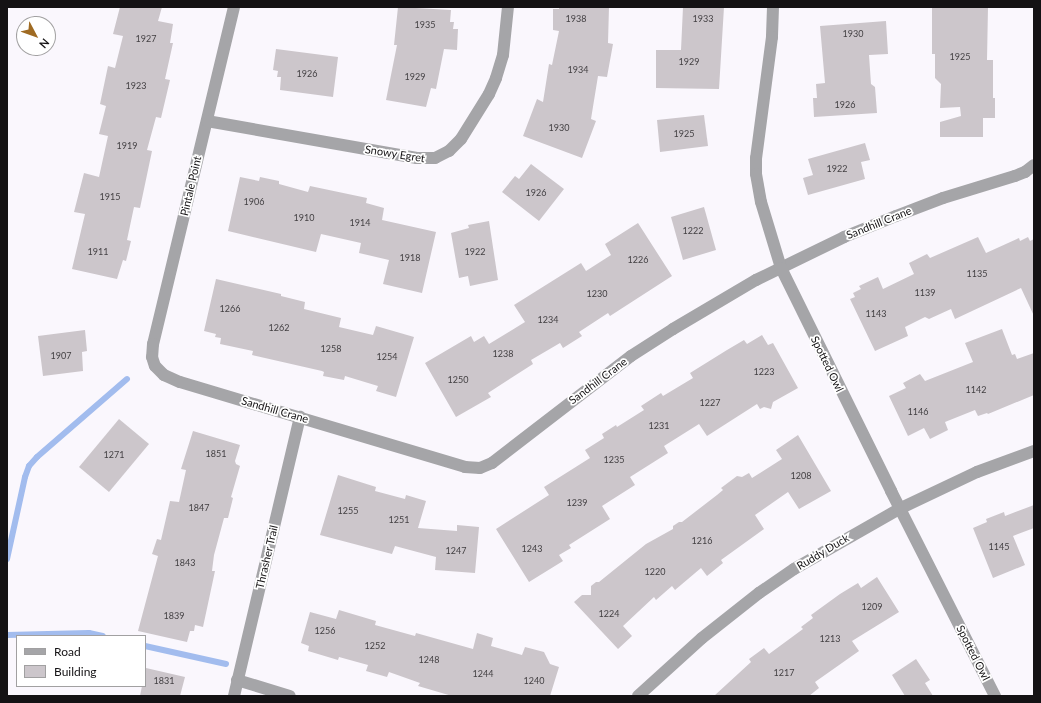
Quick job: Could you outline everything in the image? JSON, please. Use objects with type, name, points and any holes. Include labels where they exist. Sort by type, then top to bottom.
[{"type":"street","name":"Pintale Point","points":[[155,366],[152,357],[153,344],[234,7]]},
{"type":"street","name":"Snowy Egret","points":[[207,120],[417,158],[435,158],[449,151],[461,139],[489,94],[503,55],[508,7]]},
{"type":"street","name":"Spotted Owl","points":[[773,7],[772,37],[756,158],[756,174],[761,202],[781,268],[899,509],[995,696]]},
{"type":"street","name":"Sandhill Crane","points":[[155,366],[160,373],[170,378],[464,467],[480,468],[506,454],[560,409],[631,356],[718,302],[781,268],[844,238],[943,198],[1015,176],[1025,172],[1034,165]]},
{"type":"street","name":"Thrasher Trail","points":[[234,696],[300,417]]},
{"type":"street","name":"Ruddy Duck","points":[[638,696],[684,653],[759,593],[794,569],[838,542],[899,509],[977,472],[1034,450]]},
{"type":"street","points":[[237,680],[290,696]]},
{"type":"building","points":[[120,7],[162,7],[158,21],[173,24],[170,43],[173,43],[165,79],[170,80],[161,118],[156,117],[147,150],[152,151],[140,208],[134,207],[127,240],[131,241],[126,261],[123,260],[117,279],[72,269],[85,214],[74,212],[84,173],[99,177],[108,136],[99,134],[106,106],[100,104],[108,66],[115,68],[123,36],[113,34]]},
{"type":"building","points":[[398,7],[451,10],[450,22],[454,22],[453,29],[458,29],[457,50],[444,49],[436,89],[431,88],[426,107],[386,100],[397,45],[394,45]]},
{"type":"building","points":[[559,7],[609,7],[608,43],[613,44],[607,77],[598,76],[591,119],[596,121],[582,158],[523,136],[537,99],[543,102],[549,64],[552,65],[559,31],[553,30],[553,9],[559,9]]},
{"type":"building","points":[[683,7],[724,7],[719,89],[656,88],[656,50],[681,50]]},
{"type":"building","points":[[932,7],[988,7],[987,60],[993,60],[993,98],[995,98],[995,118],[983,118],[983,137],[940,137],[940,122],[961,116],[960,107],[940,108],[941,84],[935,78],[935,54],[932,54]]},
{"type":"building","points":[[886,21],[888,54],[869,55],[871,84],[875,87],[877,113],[814,117],[813,98],[817,98],[816,84],[825,83],[820,26]]},
{"type":"building","points":[[276,49],[338,57],[333,97],[280,90],[281,77],[277,77],[278,71],[273,70]]},
{"type":"building","points":[[704,115],[708,146],[660,152],[657,120]]},
{"type":"building","points":[[865,143],[870,160],[861,162],[865,179],[808,195],[803,178],[813,175],[808,159]]},
{"type":"building","points":[[531,164],[564,189],[539,221],[502,192],[515,176],[519,179]]},
{"type":"building","points":[[240,177],[259,181],[260,177],[279,181],[279,184],[308,192],[310,186],[367,198],[366,203],[384,208],[382,220],[436,232],[422,293],[383,284],[389,260],[359,253],[361,243],[321,234],[316,252],[228,231]]},
{"type":"building","points":[[704,207],[716,250],[683,260],[671,217]]},
{"type":"building","points":[[489,221],[498,280],[470,286],[468,276],[459,278],[451,233],[469,228],[468,225]]},
{"type":"building","points":[[638,223],[672,276],[610,316],[608,313],[579,332],[582,336],[563,348],[560,343],[531,360],[533,364],[488,393],[491,397],[456,417],[425,363],[471,336],[474,342],[484,336],[489,344],[525,322],[514,305],[581,263],[586,271],[611,255],[605,244]]},
{"type":"building","points":[[978,237],[986,253],[1019,238],[1020,241],[1028,237],[1030,241],[1034,239],[1034,316],[1021,288],[955,319],[951,309],[929,319],[925,317],[905,327],[908,336],[875,351],[850,299],[855,297],[853,293],[861,289],[859,286],[878,277],[883,289],[914,274],[909,263],[927,254],[930,258]]},
{"type":"building","points":[[216,279],[281,294],[281,296],[305,302],[304,309],[341,318],[339,327],[373,335],[376,326],[414,337],[396,397],[376,391],[378,386],[345,376],[344,380],[323,376],[324,372],[322,371],[252,355],[253,351],[220,344],[221,338],[215,337],[216,334],[204,331]]},
{"type":"building","points":[[1002,329],[1012,355],[1015,354],[1017,359],[1034,353],[1034,395],[988,414],[978,416],[975,410],[945,422],[948,430],[930,439],[924,428],[908,436],[889,396],[906,388],[903,383],[920,374],[925,381],[973,362],[965,343]]},
{"type":"building","points":[[85,330],[87,351],[82,352],[83,371],[43,376],[38,336]]},
{"type":"building","points":[[762,335],[768,345],[773,343],[798,388],[773,402],[771,409],[764,407],[760,409],[757,404],[707,436],[699,424],[664,446],[668,453],[630,477],[635,485],[602,506],[610,519],[569,545],[571,548],[559,555],[563,561],[529,582],[496,529],[549,495],[544,487],[590,458],[585,450],[604,438],[602,434],[616,425],[617,427],[644,410],[641,406],[661,393],[663,396],[693,378],[690,373],[727,350],[744,340],[747,344]]},
{"type":"building","points":[[119,419],[149,444],[109,492],[79,467]]},
{"type":"building","points":[[193,431],[240,445],[235,461],[236,464],[240,466],[231,497],[233,498],[228,518],[224,518],[214,555],[212,571],[215,571],[203,627],[195,625],[194,631],[190,631],[187,642],[138,631],[158,556],[152,554],[157,539],[161,540],[170,501],[179,502],[186,470],[181,469]]},
{"type":"building","points":[[798,435],[831,491],[799,509],[788,492],[755,515],[764,529],[721,560],[723,563],[707,576],[701,568],[675,590],[672,586],[656,600],[654,597],[623,626],[632,636],[618,649],[574,602],[582,595],[591,595],[591,586],[596,582],[599,582],[646,544],[673,529],[673,526],[679,522],[682,522],[717,495],[723,490],[721,488],[737,476],[742,477],[749,473],[752,478],[782,459],[776,450]]},
{"type":"building","points":[[338,475],[376,487],[375,491],[405,499],[406,495],[426,501],[418,528],[457,531],[457,525],[479,527],[475,573],[435,570],[436,557],[395,546],[392,554],[320,535]]},
{"type":"building","points":[[1034,505],[1034,528],[1013,536],[1025,565],[993,578],[973,528],[987,522],[986,519],[1004,512],[1005,516]]},
{"type":"building","points":[[877,577],[899,612],[852,641],[859,651],[815,682],[819,688],[809,696],[714,696],[751,662],[749,659],[764,648],[769,654],[803,629],[801,627],[813,618],[811,615],[840,594],[858,583],[861,588]]},
{"type":"building","points":[[339,610],[376,621],[375,625],[415,636],[416,633],[473,649],[477,633],[493,638],[491,646],[522,655],[525,647],[544,652],[550,664],[559,667],[550,696],[452,696],[418,686],[420,683],[389,672],[387,677],[366,671],[368,665],[339,657],[338,660],[308,651],[309,646],[301,643],[310,612],[336,619]]},
{"type":"building","points":[[916,659],[930,680],[925,683],[933,696],[905,696],[892,675]]},
{"type":"building","points":[[146,668],[185,677],[180,696],[140,696],[142,687],[146,687]]},
{"type":"waterway","points":[[7,559],[25,477],[29,466],[37,457],[127,379]]},
{"type":"waterway","points":[[7,635],[89,633],[98,635]]},
{"type":"waterway","points":[[146,646],[226,664]]}]
